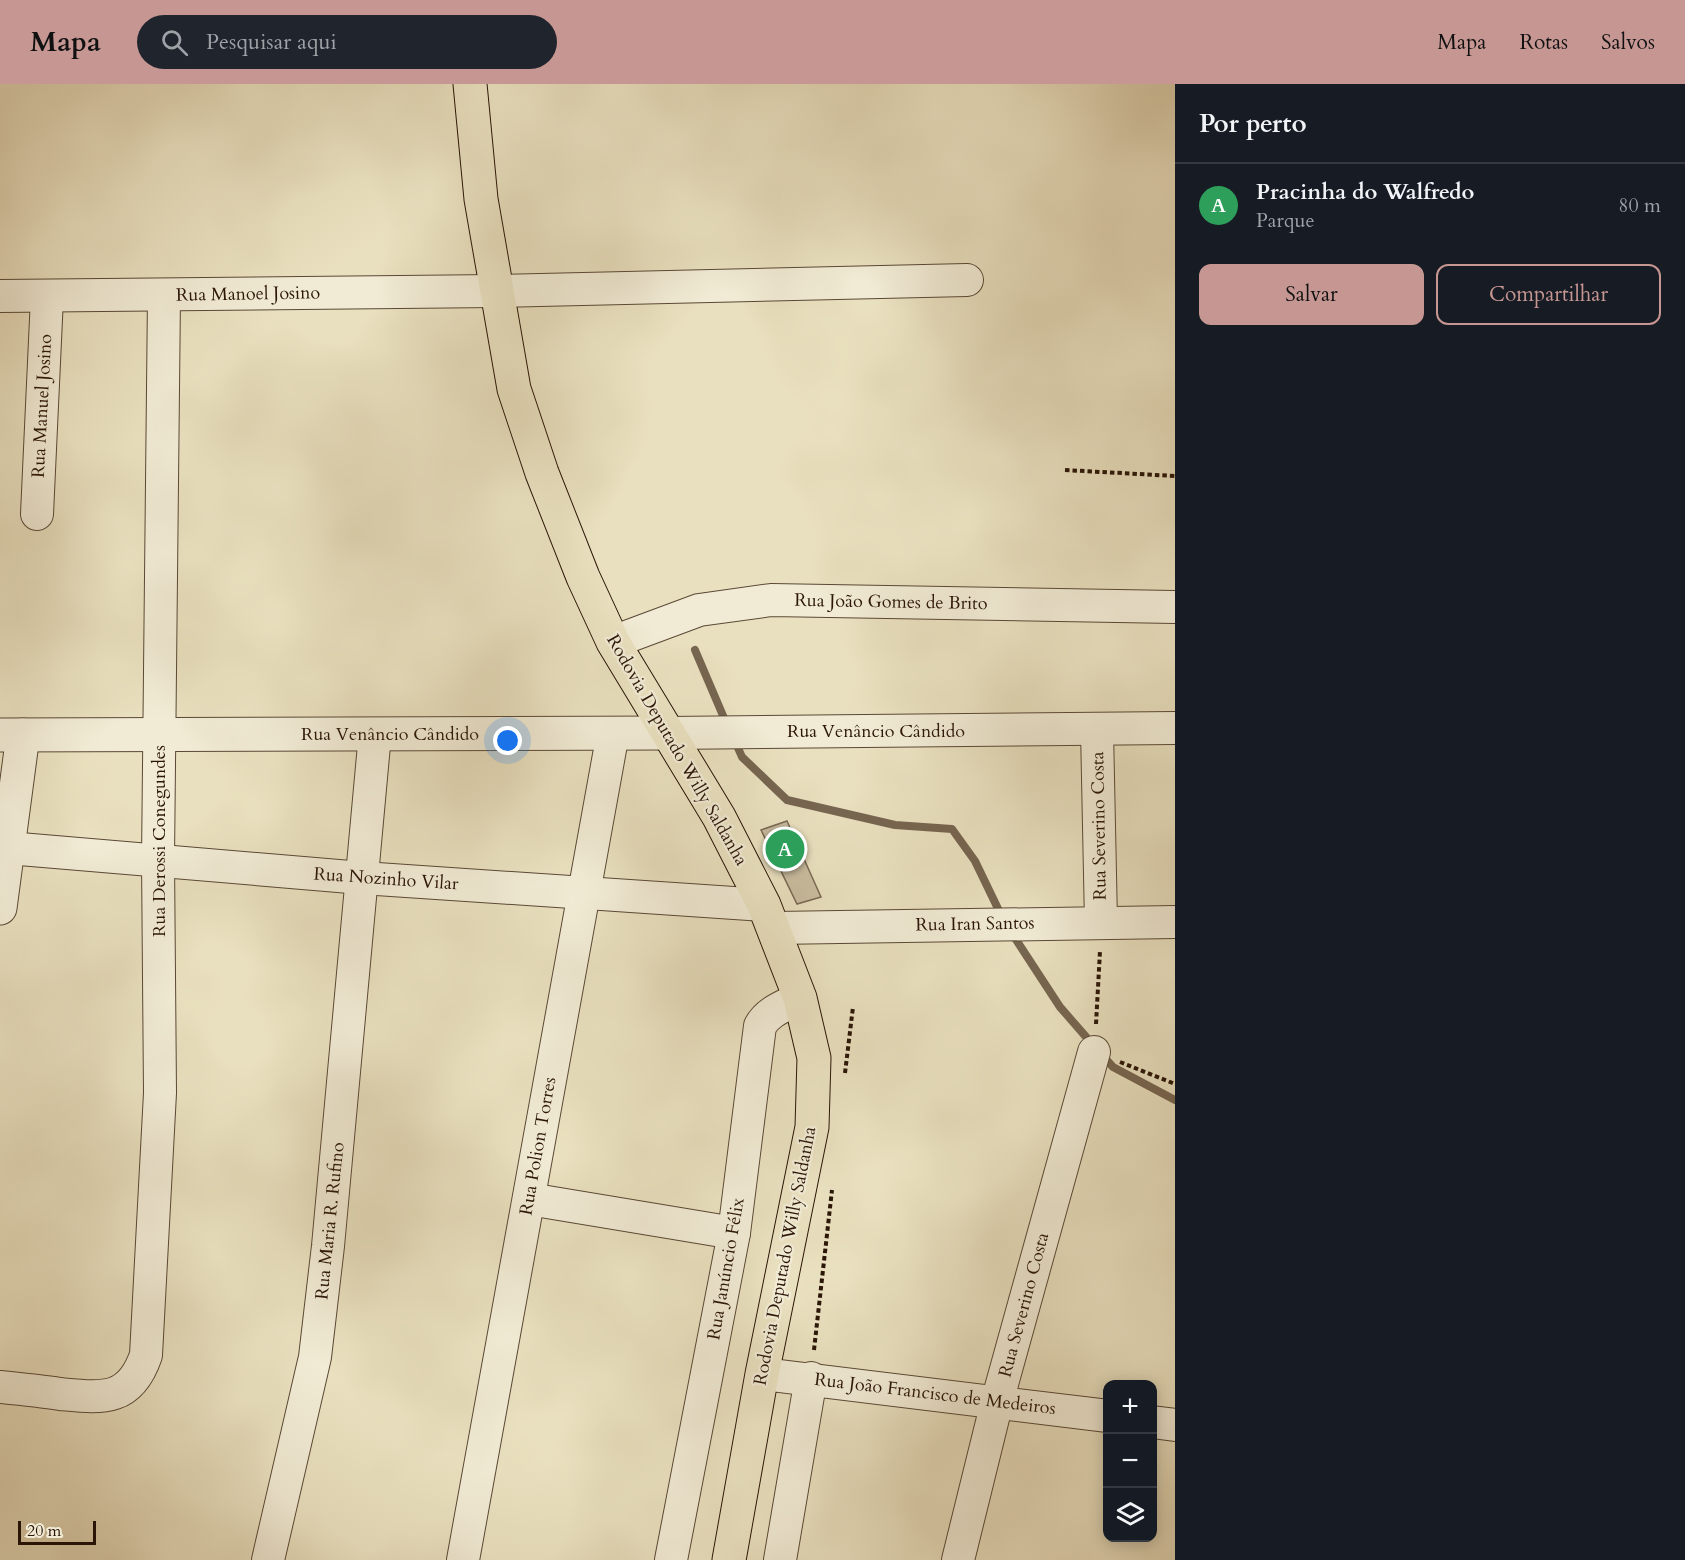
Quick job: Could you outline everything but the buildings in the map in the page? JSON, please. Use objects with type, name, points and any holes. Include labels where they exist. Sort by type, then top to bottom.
[{"type":"main road","name":"Rodovia Deputado Willy Saldanha","points":[[470,84],[481,199],[514,389],[579,567],[613,642],[719,817],[770,916],[800,998],[814,1058],[812,1126],[762,1374],[729,1560]]},
{"type":"street","name":"Rua Manoel Josino","points":[[0,296],[496,291],[967,280]]},
{"type":"street","name":"Rua Derossi Conegundes","points":[[0,1387],[99,1398],[119,1392],[131,1384],[140,1372],[146,1355],[159,1117],[158,859],[164,295]]},
{"type":"street","name":"Rua Manuel Josino","points":[[37,514],[47,297]]},
{"type":"street","name":"Rua João Gomes de Brito","points":[[613,642],[699,610],[771,600],[1175,607]]},
{"type":"street","name":"Rua Venâncio Cândido","points":[[11,735],[668,733],[1175,728]]},
{"type":"street","name":"Rua Severino Costa","points":[[1097,730],[1101,922]]},
{"type":"street","name":"Rua Polion Torres","points":[[463,1560],[613,733]]},
{"type":"street","name":"Rua Maria R. Rufino","points":[[268,1560],[315,1357],[328,1246],[375,734]]},
{"type":"street","points":[[0,908],[8,848],[11,735]]},
{"type":"street","name":"Rua Nozinho Vilar","points":[[8,848],[362,878],[585,891],[770,916]]},
{"type":"street","name":"Rua Iran Santos","points":[[770,916],[1175,922]]},
{"type":"street","name":"Rua Janúncio Félix","points":[[671,1560],[734,1233],[760,1026],[774,1011],[800,998]]},
{"type":"street","name":"Rua Severino Costa","points":[[958,1560],[997,1402],[1094,1052]]},
{"type":"street","points":[[529,1199],[734,1233]]},
{"type":"street","name":"Rua João Francisco de Medeiros","points":[[762,1374],[811,1378],[1103,1415]]},
{"type":"street","points":[[780,1560],[811,1378]]},
{"type":"street","points":[[1157,1423],[1175,1425]]},
{"type":"path","points":[[1065,470],[1175,476]]},
{"type":"path","points":[[1101,922],[1094,1052],[1175,1084]]},
{"type":"path","points":[[844,1078],[853,1007]]},
{"type":"path","points":[[811,1378],[832,1185]]},
{"type":"shaded area","points":[[787,821],[821,897],[797,904],[761,830]]},
{"type":"waterway","points":[[695,650],[727,725]]},
{"type":"waterway","points":[[734,739],[742,757],[787,800],[895,825],[952,829],[975,861],[1002,917]]},
{"type":"waterway","points":[[1011,932],[1060,1007],[1094,1046]]},
{"type":"waterway","points":[[1102,1055],[1113,1067],[1175,1100]]},
{"type":"place","name":"Pracinha do Walfredo","points":[[785,849]]}]
